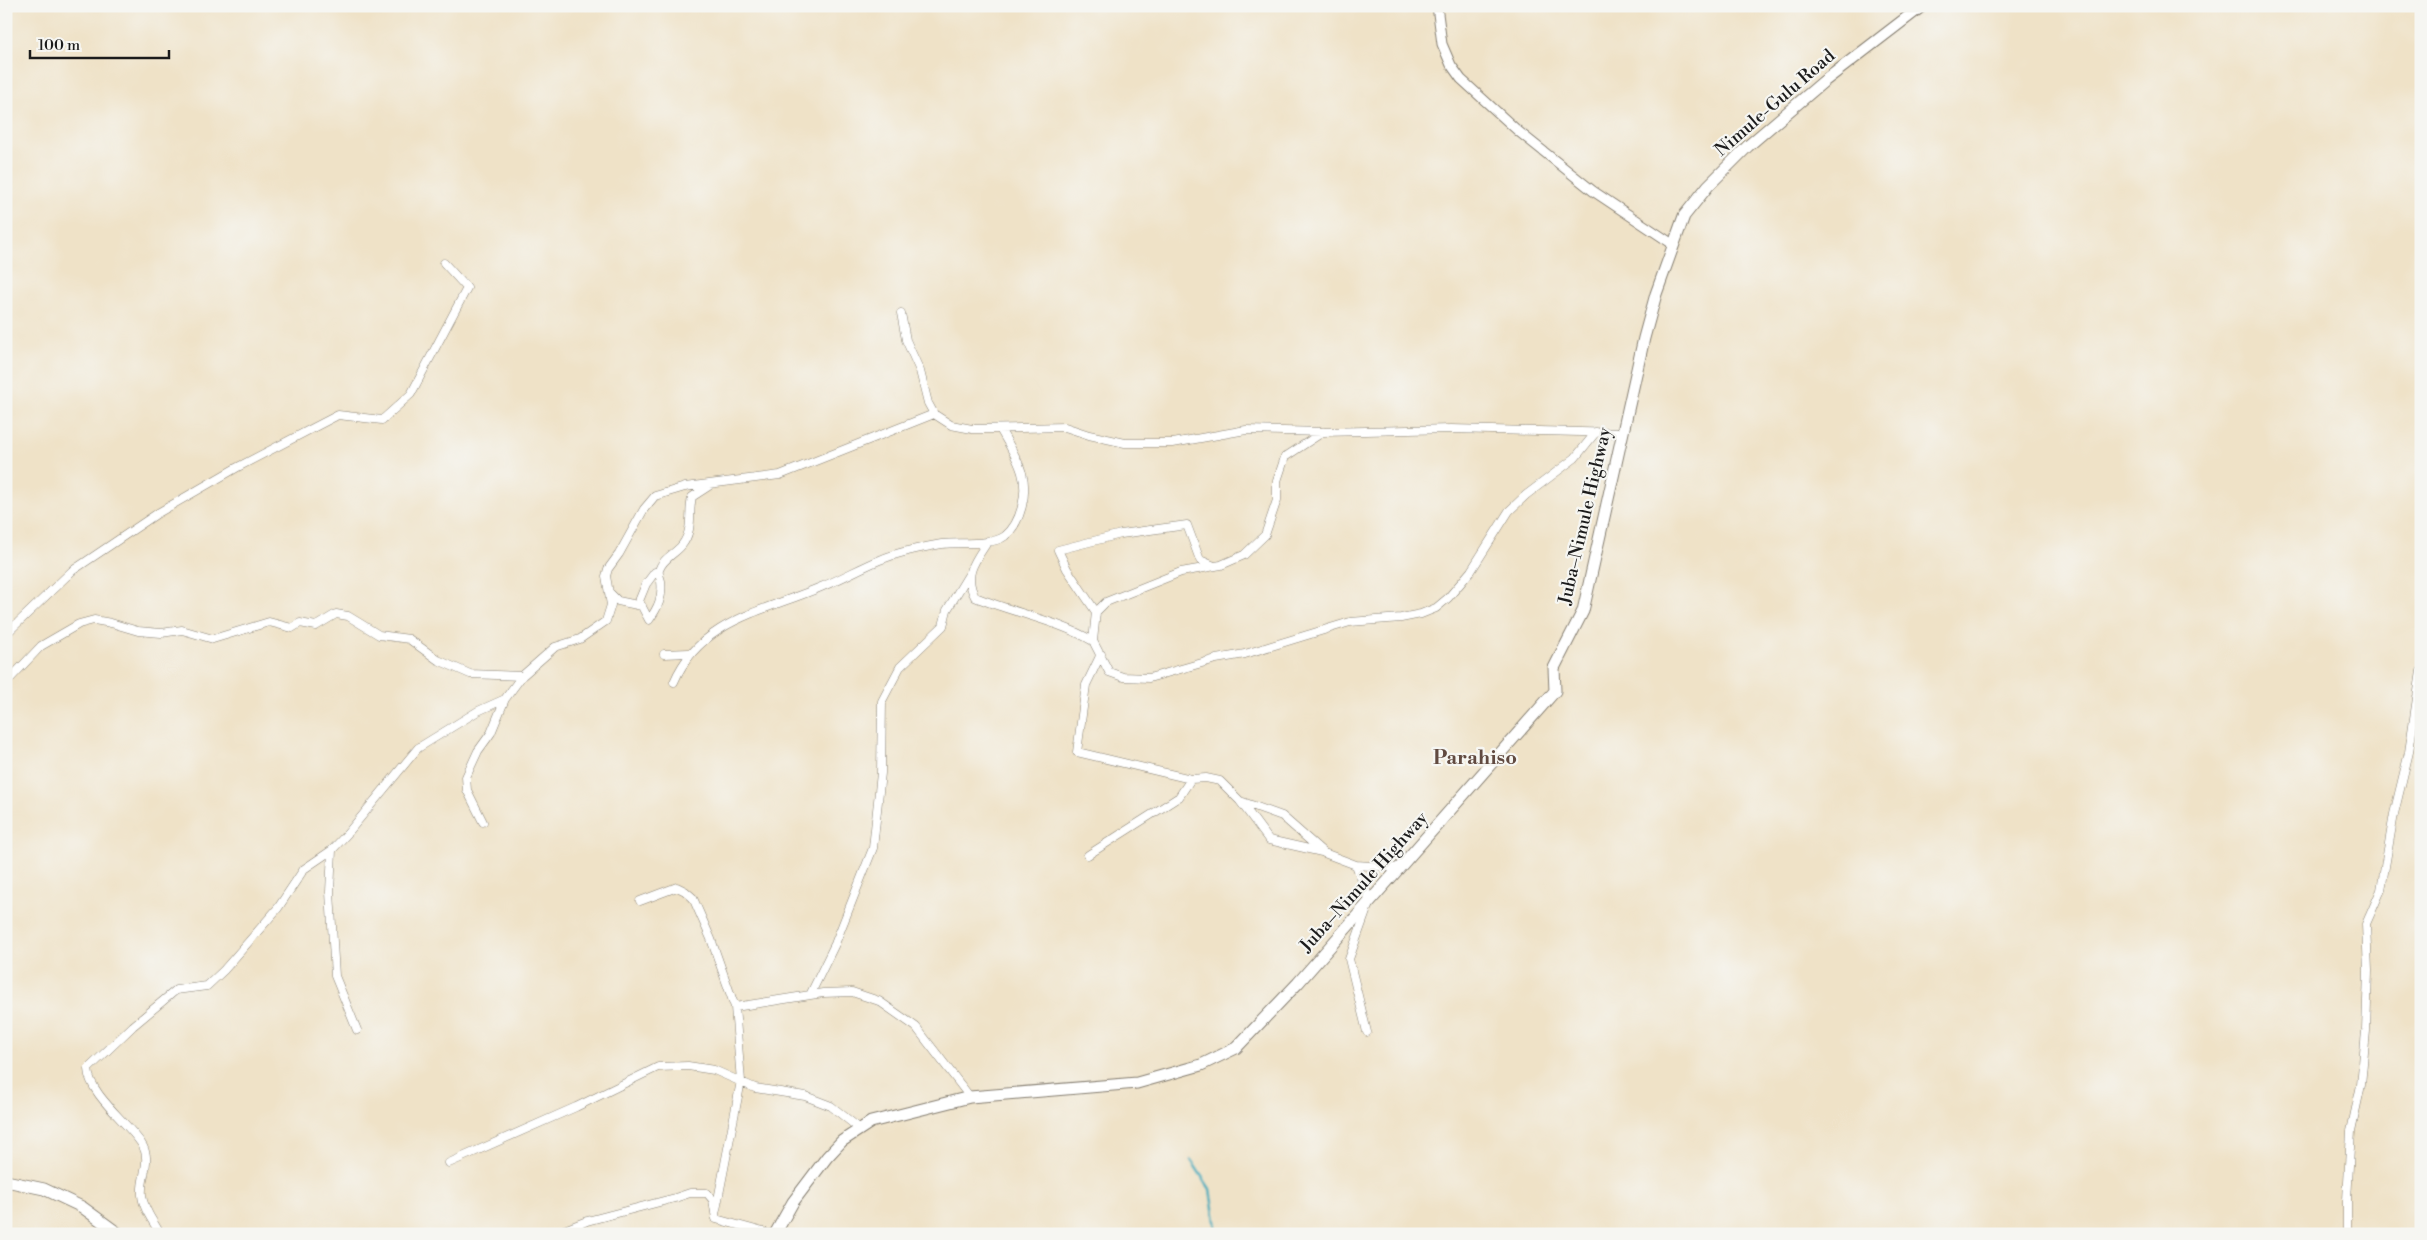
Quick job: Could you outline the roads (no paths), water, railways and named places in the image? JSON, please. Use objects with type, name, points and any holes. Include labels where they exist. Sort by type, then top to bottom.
[{"type":"main road","name":"Nimule-Gulu Road","points":[[1674,246],[1684,216],[1708,186],[1748,146],[1823,82],[1922,6]]},
{"type":"main road","name":"Juba–Nimule Highway","points":[[775,1234],[814,1172],[842,1142],[860,1129],[879,1120],[970,1097],[1137,1083],[1172,1075],[1218,1058],[1236,1048],[1298,983],[1554,691],[1554,668],[1582,611],[1622,433],[1656,294],[1674,246]]},
{"type":"main road","points":[[6,1181],[44,1189],[82,1207],[119,1234]]},
{"type":"street","points":[[1437,6],[1442,44],[1451,65],[1461,79],[1518,131],[1593,191],[1674,246]]},
{"type":"street","points":[[2421,164],[2421,205]]},
{"type":"street","points":[[6,634],[72,571],[158,514],[236,468],[338,415],[382,420],[411,394],[466,288],[444,263]]},
{"type":"street","points":[[901,313],[906,340],[920,371],[928,403],[934,414],[951,425],[972,429],[1065,427],[1089,435],[1125,443],[1173,443],[1246,430],[1323,432],[1451,429],[1622,433]]},
{"type":"street","points":[[483,822],[467,790],[466,777],[478,751],[491,733],[505,699],[522,676],[555,648],[580,639],[606,621],[611,605],[606,576],[608,569],[619,554],[644,508],[655,496],[685,487],[780,474],[934,414]]},
{"type":"street","points":[[674,682],[681,664],[689,653],[728,623],[823,587],[867,564],[907,551],[942,544],[988,541],[1003,537],[1014,527],[1020,515],[1023,474],[1013,451],[1000,429]]},
{"type":"street","points":[[1093,641],[1096,612],[1106,602],[1181,572],[1214,566],[1244,556],[1265,535],[1277,500],[1276,481],[1286,458],[1323,432]]},
{"type":"street","points":[[969,574],[970,587],[975,597],[1010,611],[1071,628],[1093,641],[1109,672],[1123,677],[1149,678],[1216,659],[1245,654],[1350,622],[1401,618],[1421,614],[1436,608],[1448,598],[1471,571],[1509,512],[1526,495],[1575,458],[1596,432]]},
{"type":"street","points":[[658,573],[661,582],[660,607],[649,620],[639,601],[640,596],[655,572],[658,573],[666,559],[683,544],[691,524],[690,506],[692,497],[713,484]]},
{"type":"street","points":[[1096,612],[1067,569],[1058,550],[1121,534],[1187,525],[1200,560],[1214,566]]},
{"type":"street","points":[[811,993],[835,944],[874,848],[881,774],[882,701],[900,667],[943,626],[947,610],[988,541]]},
{"type":"street","points":[[609,591],[618,601],[642,606]]},
{"type":"street","points":[[6,682],[41,646],[79,624],[94,620],[111,622],[138,631],[161,633],[182,630],[213,639],[269,622],[292,628],[300,623],[316,626],[336,614],[348,616],[379,635],[410,639],[426,649],[438,660],[470,674],[522,676]]},
{"type":"street","points":[[664,654],[689,653]]},
{"type":"street","points":[[1101,654],[1086,684],[1077,752],[1191,779],[1206,778],[1220,781],[1240,801],[1269,840],[1324,852],[1356,865],[1400,868]]},
{"type":"street","points":[[2348,1234],[2347,1200],[2351,1131],[2361,1085],[2366,1031],[2368,971],[2366,924],[2381,890],[2394,814],[2409,752],[2421,671]]},
{"type":"street","points":[[160,1234],[142,1196],[147,1158],[142,1144],[96,1090],[88,1078],[88,1069],[133,1026],[176,990],[207,986],[224,970],[278,908],[304,869],[332,850],[418,748],[478,711],[505,699]]},
{"type":"street","points":[[1088,855],[1179,797],[1191,779]]},
{"type":"street","points":[[1240,801],[1282,816],[1324,852]]},
{"type":"street","points":[[332,850],[330,892],[336,976],[357,1030]]},
{"type":"street","points":[[1356,865],[1370,900],[1349,958],[1367,1032]]},
{"type":"street","points":[[640,900],[677,887],[686,891],[693,898],[711,939],[735,1007],[741,1081],[716,1210],[716,1219],[770,1234]]},
{"type":"street","points":[[735,1007],[811,993],[852,992],[878,1000],[916,1027],[970,1097]]},
{"type":"street","points":[[448,1163],[576,1107],[658,1067],[688,1066],[705,1068],[756,1088],[806,1096],[831,1106],[860,1129]]},
{"type":"street","points":[[534,1234],[557,1233],[587,1221],[690,1193],[707,1193],[716,1210]]},
{"type":"waterway","points":[[1191,1160],[1210,1189],[1217,1234]]},
{"type":"district","name":"Parahiso","points":[[1475,758]]}]
